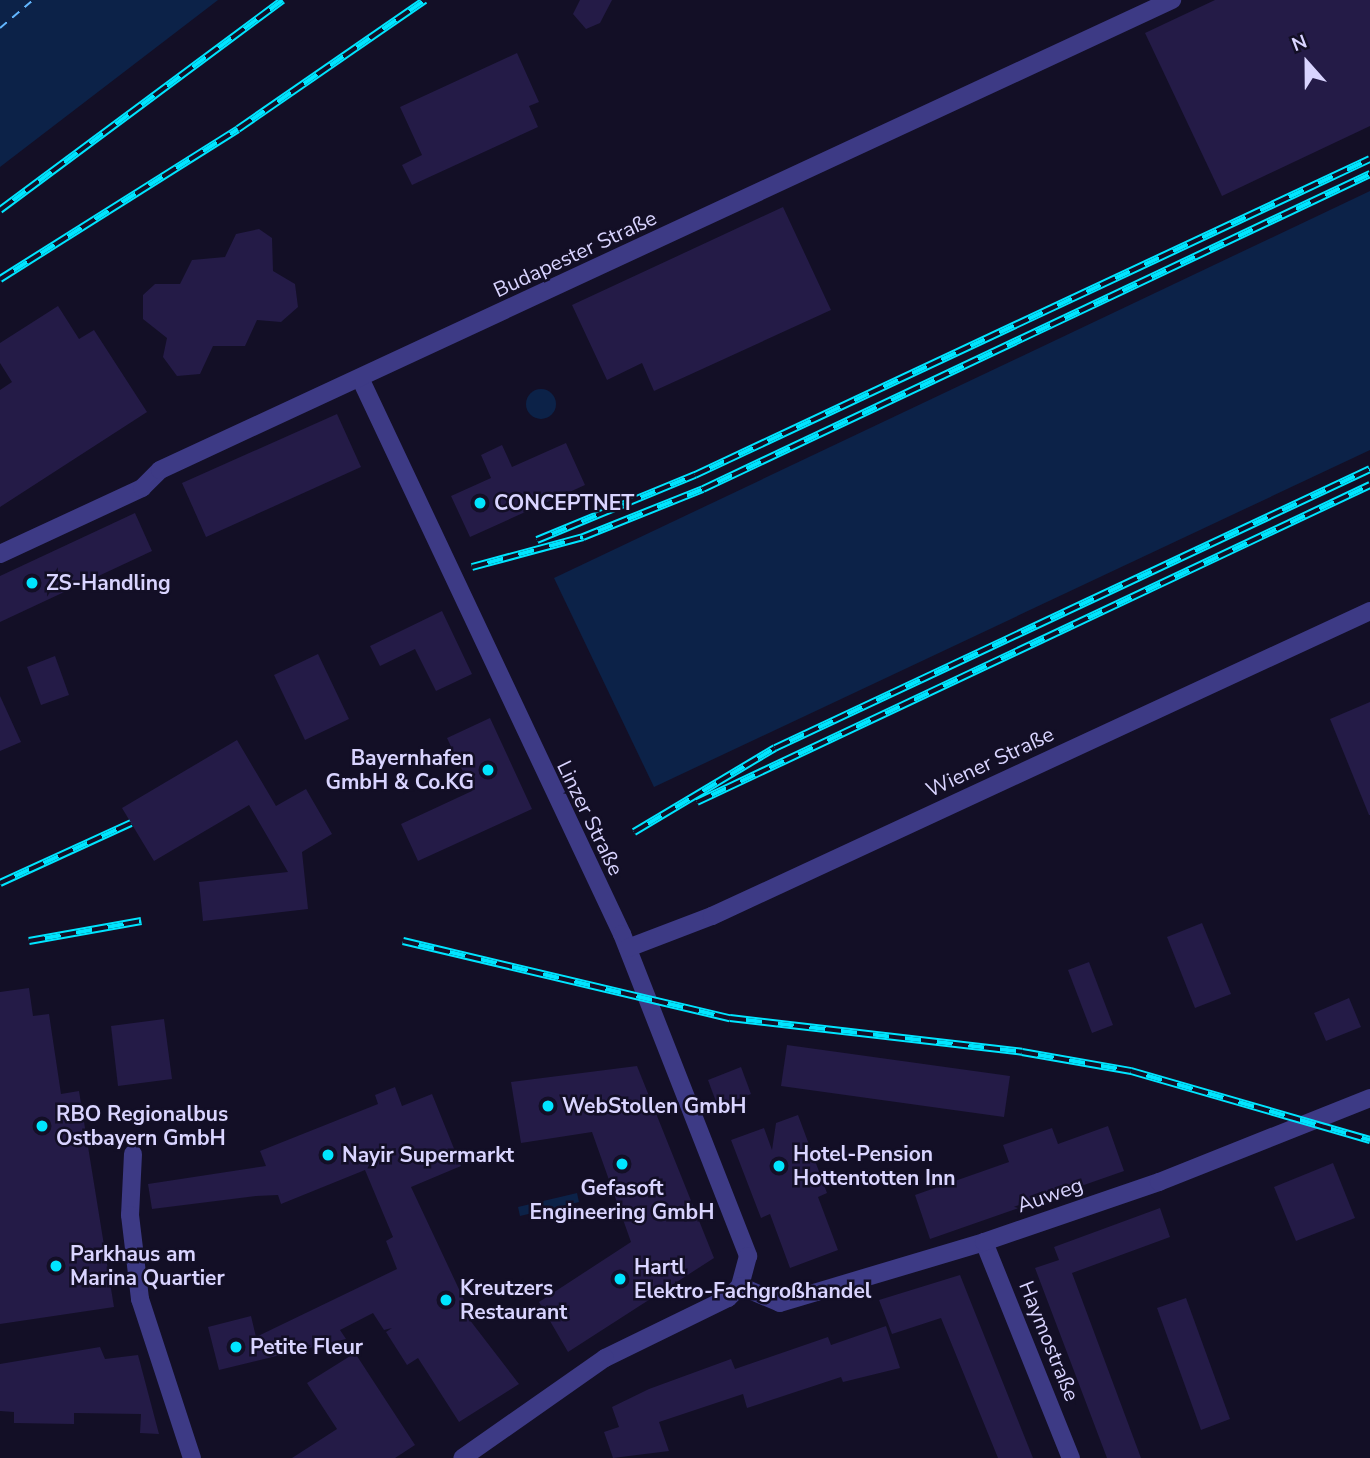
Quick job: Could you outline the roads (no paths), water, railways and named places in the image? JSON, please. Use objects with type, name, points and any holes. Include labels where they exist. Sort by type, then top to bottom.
[{"type":"street","name":"Budapester Straße","points":[[0,554],[142,488],[160,470],[1172,0]]},
{"type":"street","name":"Linzer Straße","points":[[360,378],[628,948],[748,1256],[740,1286]]},
{"type":"street","name":"Wiener Straße","points":[[628,948],[712,915],[1370,611]]},
{"type":"street","name":"Auweg","points":[[740,1286],[780,1303],[984,1242],[1159,1182],[1370,1098]]},
{"type":"street","points":[[133,1154],[130,1215],[140,1299],[192,1458]]},
{"type":"street","name":"Haymostraße","points":[[984,1242],[1071,1457]]},
{"type":"street","points":[[462,1458],[605,1358],[710,1310],[740,1286]]},
{"type":"water","points":[[0,0],[218,0],[0,167]]},
{"type":"water","points":[[1370,191],[1370,450],[654,787],[554,578]]},
{"type":"water","points":[[541,389],[552,393],[556,404],[552,415],[541,419],[530,415],[526,404],[530,393]]},
{"type":"water","points":[[577,1193],[579,1202],[520,1216],[518,1207]]},
{"type":"railway","points":[[0,210],[283,0]]},
{"type":"railway","points":[[0,279],[238,129],[425,0]]},
{"type":"railway","points":[[537,540],[695,475],[1370,159]]},
{"type":"railway","points":[[472,567],[583,537],[703,489],[1370,174]]},
{"type":"railway","points":[[634,832],[775,748],[1370,469]]},
{"type":"railway","points":[[697,802],[1370,485]]},
{"type":"railway","points":[[0,883],[131,823]]},
{"type":"railway","points":[[29,941],[141,921]]},
{"type":"railway","points":[[403,941],[730,1018],[1022,1052],[1131,1071],[1370,1140]]},
{"type":"place","name":"CONCEPTNET","points":[[480,503]]},
{"type":"place","name":"ZS-Handling","points":[[32,583]]},
{"type":"place","name":"Bayernhafen GmbH & Co.KG","points":[[488,770]]},
{"type":"place","name":"WebStollen GmbH","points":[[548,1106]]},
{"type":"place","name":"RBO Regionalbus Ostbayern GmbH","points":[[42,1126]]},
{"type":"place","name":"Nayir Supermarkt","points":[[328,1155]]},
{"type":"place","name":"Gefasoft Engineering GmbH","points":[[622,1164]]},
{"type":"place","name":"Hotel-Pension Hottentotten Inn","points":[[779,1166]]},
{"type":"place","name":"Parkhaus am Marina Quartier","points":[[56,1266]]},
{"type":"place","name":"Hartl Elektro-Fachgroßhandel","points":[[620,1279]]},
{"type":"place","name":"Kreutzers Restaurant","points":[[446,1300]]},
{"type":"place","name":"Petite Fleur","points":[[236,1347]]}]
